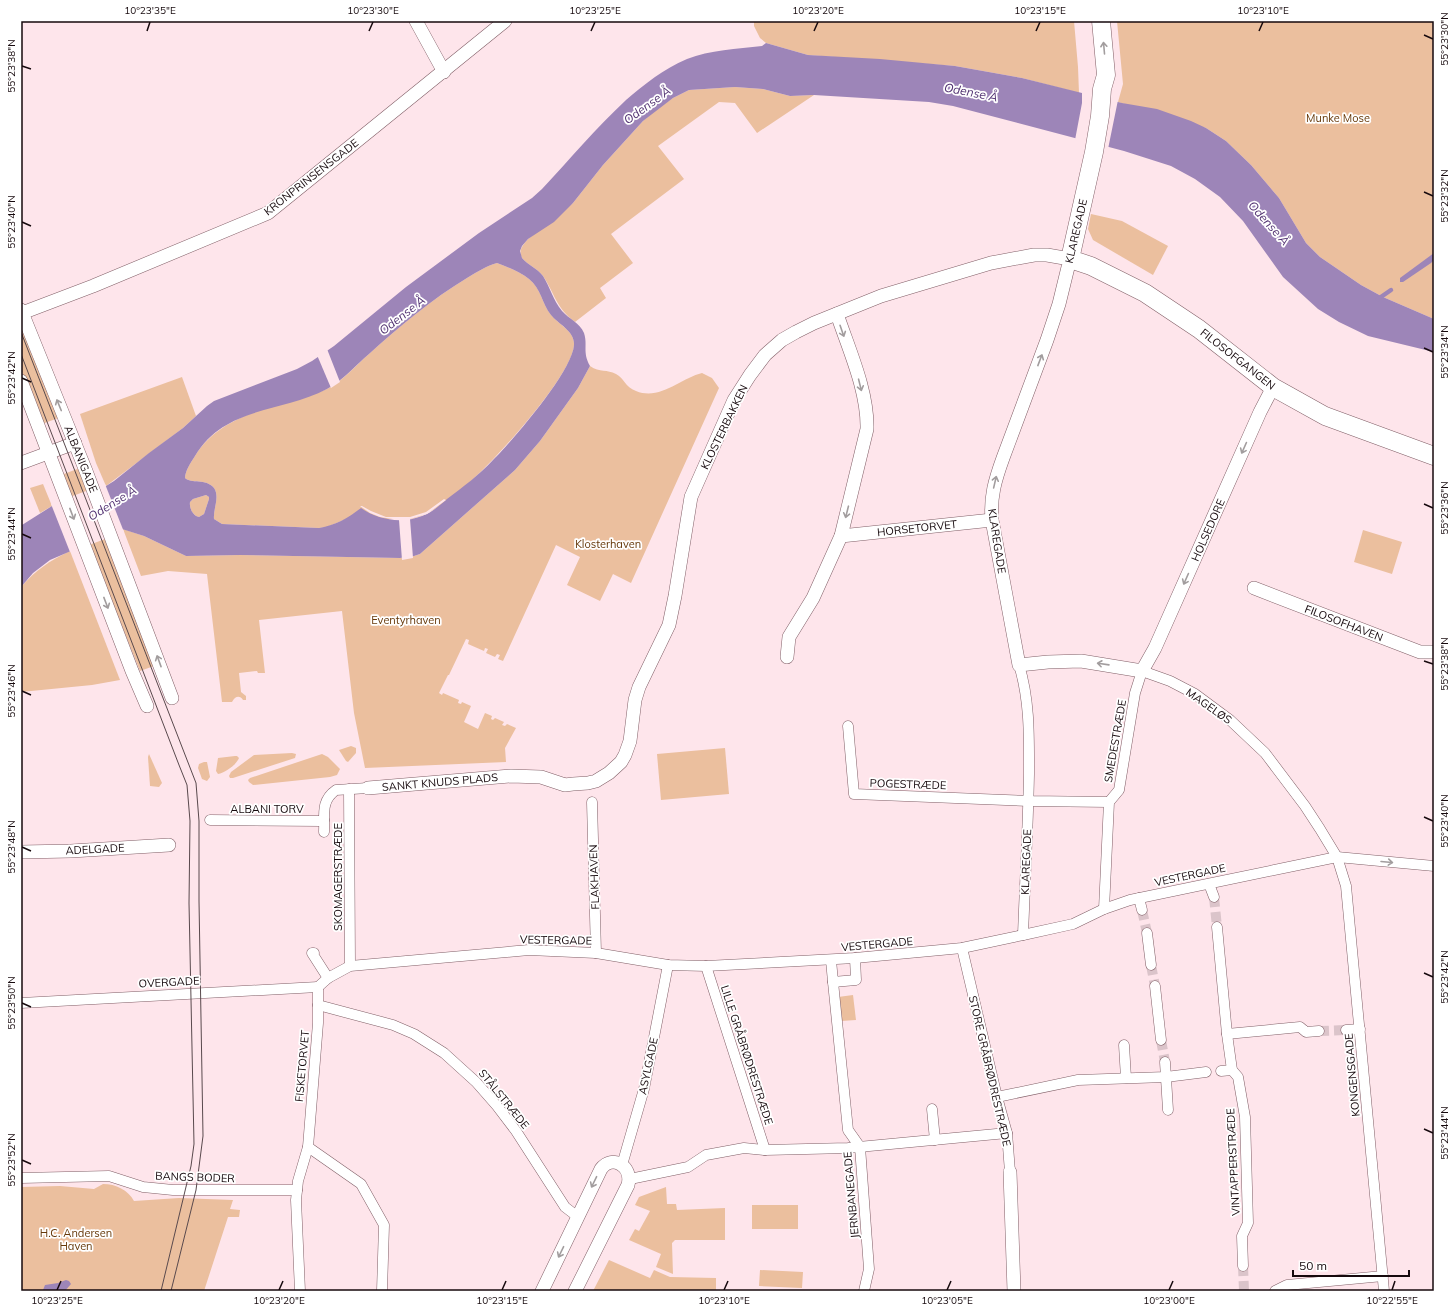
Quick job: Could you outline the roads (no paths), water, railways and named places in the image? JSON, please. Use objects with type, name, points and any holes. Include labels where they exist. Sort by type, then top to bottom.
[{"type":"main road","points":[[1088,21],[1094,74],[1102,89]]},
{"type":"main road","name":"KLAREGADE","points":[[1070,259],[1094,152],[1100,116],[1102,89],[1106,75],[1101,21]]},
{"type":"main road","name":"FILOSOFGANGEN","points":[[1070,259],[1091,266],[1145,293],[1199,329],[1273,387],[1324,416],[1434,456]]},
{"type":"street","points":[[416,21],[444,72]]},
{"type":"street","name":"KRONPRINSENSGADE","points":[[21,311],[93,286],[268,213],[444,72],[505,21]]},
{"type":"street","name":"KLOSTERBAKKEN","points":[[511,776],[541,777],[565,785],[588,783],[596,781],[609,773],[623,758],[630,741],[633,707],[639,687],[669,625],[691,497],[734,400],[750,375],[765,356],[782,340],[814,323],[881,296],[991,263],[1034,255],[1070,259]]},
{"type":"street","name":"KLAREGADE","points":[[1023,935],[1029,724],[1024,682],[1019,665],[992,520],[991,500],[996,476],[1059,304],[1070,259]]},
{"type":"street","name":"ALBANIGADE","points":[[21,311],[85,467],[172,698]]},
{"type":"street","points":[[788,658],[789,637],[813,598],[841,536],[867,429],[867,420],[860,383],[837,314]]},
{"type":"street","points":[[21,380],[132,671],[148,706]]},
{"type":"street","name":"HOLSEDORE","points":[[1142,671],[1155,648],[1257,419],[1273,387]]},
{"type":"street","points":[[21,463],[75,443]]},
{"type":"street","name":"HORSETORVET","points":[[841,536],[992,520]]},
{"type":"street","name":"FILOSOFHAVEN","points":[[1254,588],[1420,652],[1434,652]]},
{"type":"street","name":"MAGELØS","points":[[1019,665],[1081,661],[1142,671],[1170,681],[1195,694],[1230,720],[1260,749],[1305,806],[1337,857]]},
{"type":"street","name":"SMEDESTRÆDE","points":[[1109,802],[1119,790],[1136,693],[1142,671]]},
{"type":"street","name":"POGESTRÆDE","points":[[848,726],[854,794],[1028,801]]},
{"type":"street","name":"SANKT KNUDS PLADS","points":[[368,788],[511,776]]},
{"type":"street","points":[[324,832],[325,803],[327,798],[336,790],[368,788]]},
{"type":"street","name":"SKOMAGERSTRÆDE","points":[[349,789],[350,966]]},
{"type":"street","points":[[1028,801],[1109,802],[1104,909]]},
{"type":"street","name":"FLAKHAVEN","points":[[592,802],[596,953]]},
{"type":"street","name":"ALBANI TORV","points":[[210,820],[324,820]]},
{"type":"street","name":"ADELGADE","points":[[21,852],[169,845]]},
{"type":"street","name":"VESTERGADE","points":[[318,987],[328,978],[350,966],[529,950],[596,953],[668,965],[706,966],[831,960],[962,948],[1073,924],[1104,909],[1130,900],[1337,857],[1434,866]]},
{"type":"street","name":"KONGENSGADE","points":[[1337,857],[1346,886],[1384,1291]]},
{"type":"street","points":[[1208,884],[1214,897]]},
{"type":"street","points":[[1139,898],[1142,910]]},
{"type":"street","name":"VINTAPPERSTRÆDE","points":[[1217,927],[1227,1034],[1232,1070],[1238,1077],[1245,1118],[1248,1223],[1242,1236],[1243,1266]]},
{"type":"street","points":[[1147,933],[1151,965]]},
{"type":"street","name":"STORE GRÅBRØDRESTRÆDE","points":[[962,948],[1007,1134],[1010,1172],[1014,1291]]},
{"type":"street","points":[[314,953],[312,953],[328,978]]},
{"type":"street","points":[[833,982],[856,980],[855,958]]},
{"type":"street","name":"JERNBANEGADE","points":[[831,960],[848,1130],[860,1147],[869,1269],[864,1291]]},
{"type":"street","name":"ASYLGADE","points":[[622,1165],[644,1089],[668,965]]},
{"type":"street","name":"LILLE GRÅBRØDRESTRÆDE","points":[[706,966],[765,1150]]},
{"type":"street","points":[[1155,986],[1161,1040]]},
{"type":"street","name":"OVERGADE","points":[[21,1003],[318,987]]},
{"type":"street","name":"FISKETORVET","points":[[300,1291],[297,1195],[298,1181],[308,1147],[318,1023],[318,987]]},
{"type":"street","name":"STÅLSTRÆDE","points":[[318,1005],[393,1025],[414,1034],[444,1053],[476,1082],[497,1106],[516,1132],[565,1208],[578,1217]]},
{"type":"street","points":[[1227,1034],[1300,1027],[1306,1032],[1319,1032]]},
{"type":"street","points":[[1346,1030],[1360,1029]]},
{"type":"street","points":[[1124,1045],[1126,1078]]},
{"type":"street","points":[[1165,1062],[1168,1110]]},
{"type":"street","points":[[1220,1071],[1232,1070]]},
{"type":"street","points":[[997,1097],[1078,1080],[1166,1077],[1206,1072]]},
{"type":"street","points":[[932,1109],[934,1140]]},
{"type":"street","points":[[630,1178],[688,1168],[706,1155],[744,1148],[765,1150],[860,1147],[1007,1134]]},
{"type":"street","points":[[308,1147],[362,1184],[384,1225],[382,1291]]},
{"type":"street","points":[[542,1291],[604,1165],[613,1162],[622,1165],[627,1169],[630,1178],[628,1185],[575,1291]]},
{"type":"street","name":"BANGS BODER","points":[[21,1178],[109,1176],[143,1187],[173,1190],[297,1195]]},
{"type":"street","points":[[1275,1291],[1287,1285],[1383,1276]]},
{"type":"water","name":"Odense Å","points":[[766,43],[808,55],[880,59],[955,66],[1022,78],[1122,103],[1157,109],[1191,121],[1206,128],[1226,141],[1251,165],[1279,198],[1306,243],[1320,257],[1361,285],[1383,297],[1434,319],[1434,352],[1368,336],[1339,322],[1318,309],[1283,277],[1243,221],[1220,197],[1195,179],[1171,166],[1124,151],[953,106],[929,102],[814,95],[790,96],[763,89],[735,87],[689,90],[673,98],[643,121],[603,165],[573,203],[554,222],[528,239],[522,246],[520,251],[522,258],[543,276],[559,307],[584,333],[586,357],[590,366],[578,388],[540,441],[515,470],[420,554],[400,558],[240,555],[186,556],[144,536],[122,529],[50,560],[33,573],[21,587],[21,525],[52,506],[106,486],[114,481],[183,428],[214,401],[297,369],[334,346],[406,287],[479,233],[532,198],[626,100],[662,72],[678,63],[696,56],[724,50],[762,46]],"holes":[[[497,263],[518,272],[533,283],[539,291],[548,311],[566,328],[572,336],[574,345],[571,357],[553,388],[514,437],[471,481],[435,509],[425,515],[406,520],[390,520],[382,518],[361,508],[342,521],[319,528],[222,524],[214,519],[216,499],[216,492],[214,488],[207,483],[191,481],[185,478],[190,464],[207,440],[222,428],[238,419],[309,397],[327,389],[344,377],[416,313],[454,286],[485,267]],[[206,495],[209,499],[204,514],[199,517],[192,511],[190,502],[193,499]]]},
{"type":"water","points":[[1434,253],[1434,260],[1431,263],[1403,282],[1400,282],[1400,278]]},
{"type":"water","points":[[66,1280],[71,1284],[65,1291],[43,1290],[45,1285]]},
{"type":"waterway","points":[[1378,299],[1391,290]]},
{"type":"tunnel","points":[[1214,897],[1217,927]]},
{"type":"tunnel","points":[[1142,910],[1147,933]]},
{"type":"tunnel","points":[[1151,965],[1155,986]]},
{"type":"tunnel","points":[[1319,1031],[1346,1030]]},
{"type":"tunnel","points":[[1161,1040],[1165,1062]]},
{"type":"tunnel","points":[[1243,1266],[1244,1291]]},
{"type":"tram line","points":[[21,332],[196,783],[199,821],[203,1136],[196,1190],[171,1291]]},
{"type":"tram line","points":[[21,354],[187,785],[190,821],[189,903],[194,1144],[191,1166],[161,1291]]},
{"type":"park label","name":"Munke Mose","points":[[1338,118]]},
{"type":"park label","name":"Klosterhaven","points":[[608,544]]},
{"type":"park label","name":"Eventyrhaven","points":[[406,620]]},
{"type":"park label","name":"H.C. Andersen Haven","points":[[76,1239]]}]
